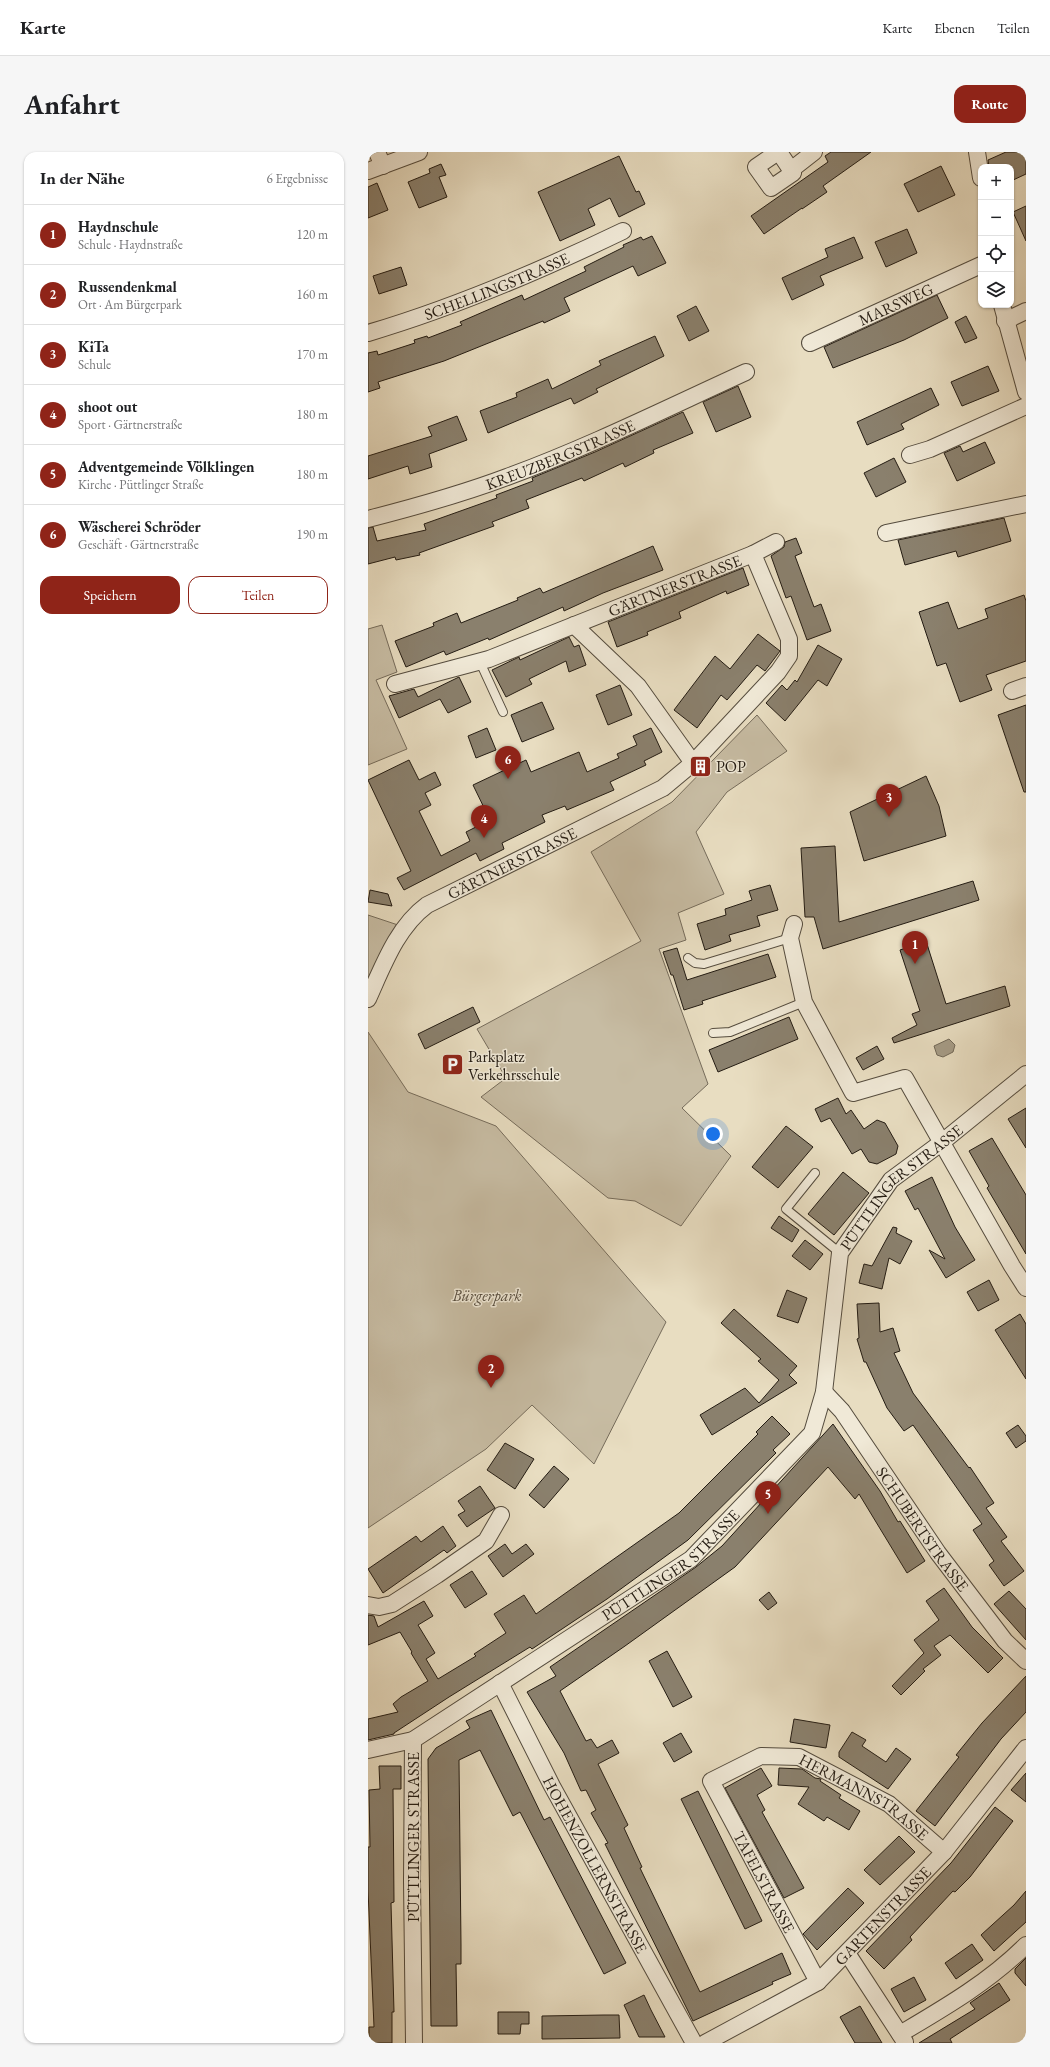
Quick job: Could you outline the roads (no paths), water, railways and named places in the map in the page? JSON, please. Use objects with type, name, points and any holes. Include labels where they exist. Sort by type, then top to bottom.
[{"type":"street","points":[[376,163],[418,152]]},
{"type":"street","points":[[778,152],[793,173],[771,188],[756,167],[778,152]]},
{"type":"street","points":[[791,170],[814,152]]},
{"type":"street","points":[[977,152],[979,164]]},
{"type":"street","name":"SCHELLINGSTRASSE","points":[[368,333],[426,315],[544,269],[623,231]]},
{"type":"street","name":"MARSWEG","points":[[810,343],[978,266]]},
{"type":"street","points":[[1003,308],[1026,392]]},
{"type":"street","points":[[1005,321],[1026,312]]},
{"type":"street","name":"KREUZBERGSTRASSE","points":[[368,519],[420,506],[508,477],[557,457],[746,372]]},
{"type":"street","points":[[910,455],[930,449],[1026,406]]},
{"type":"street","points":[[886,533],[1026,504]]},
{"type":"street","name":"GÄRTNERSTRASSE","points":[[395,684],[480,662],[753,554],[776,542]]},
{"type":"street","name":"GÄRTNERSTRASSE","points":[[368,998],[381,968],[400,934],[415,913],[427,905],[663,788],[693,763],[778,672],[789,656],[789,639],[753,554]]},
{"type":"street","points":[[574,625],[638,686],[693,763]]},
{"type":"street","points":[[792,931],[804,1002],[853,1093],[904,1078],[1026,1288]]},
{"type":"street","name":"PÜTTLINGER STRASSE","points":[[414,2043],[412,1881],[413,1740],[691,1559],[812,1433],[824,1392],[840,1253],[891,1180],[941,1143],[1026,1074]]},
{"type":"street","name":"SCHUBERTSTRASSE","points":[[824,1392],[842,1411],[938,1553],[1005,1642],[1026,1661]]},
{"type":"street","points":[[368,1605],[379,1608],[392,1604],[437,1575],[486,1541],[501,1515]]},
{"type":"street","name":"HOHENZOLLERNSTRASSE","points":[[500,1683],[552,1786],[694,2043]]},
{"type":"street","points":[[368,1750],[413,1740]]},
{"type":"street","name":"GARTENSTRASSE","points":[[705,2043],[818,1982],[944,1852],[1026,1748]]},
{"type":"street","name":"HERMANNSTRASSE","points":[[711,1781],[761,1756],[798,1757],[889,1804],[944,1852]]},
{"type":"street","name":"TAFELSTRASSE","points":[[711,1781],[818,1982]]},
{"type":"street","points":[[847,1953],[902,2039],[993,1975],[1026,1945]]},
{"type":"lane","points":[[480,662],[503,712]]},
{"type":"lane","points":[[688,958],[695,963],[704,964],[792,931]]},
{"type":"lane","points":[[713,1033],[730,1032],[804,1002]]},
{"type":"lane","points":[[815,1174],[786,1209],[840,1253]]},
{"type":"place","name":"POP","points":[[701,766]]},
{"type":"place","name":"Wäscherei Schröder","points":[[508,779]]},
{"type":"place","name":"KiTa","points":[[889,817]]},
{"type":"place","name":"shoot out","points":[[484,838]]},
{"type":"place","name":"Haydnschule","points":[[915,964]]},
{"type":"place","name":"Parkplatz Verkehrsschule","points":[[453,1065]]},
{"type":"place","name":"Russendenkmal","points":[[491,1388]]},
{"type":"place","name":"Adventgemeinde Völklingen","points":[[768,1514]]},
{"type":"park label","name":"Bürgerpark","points":[[487,1295]]}]
